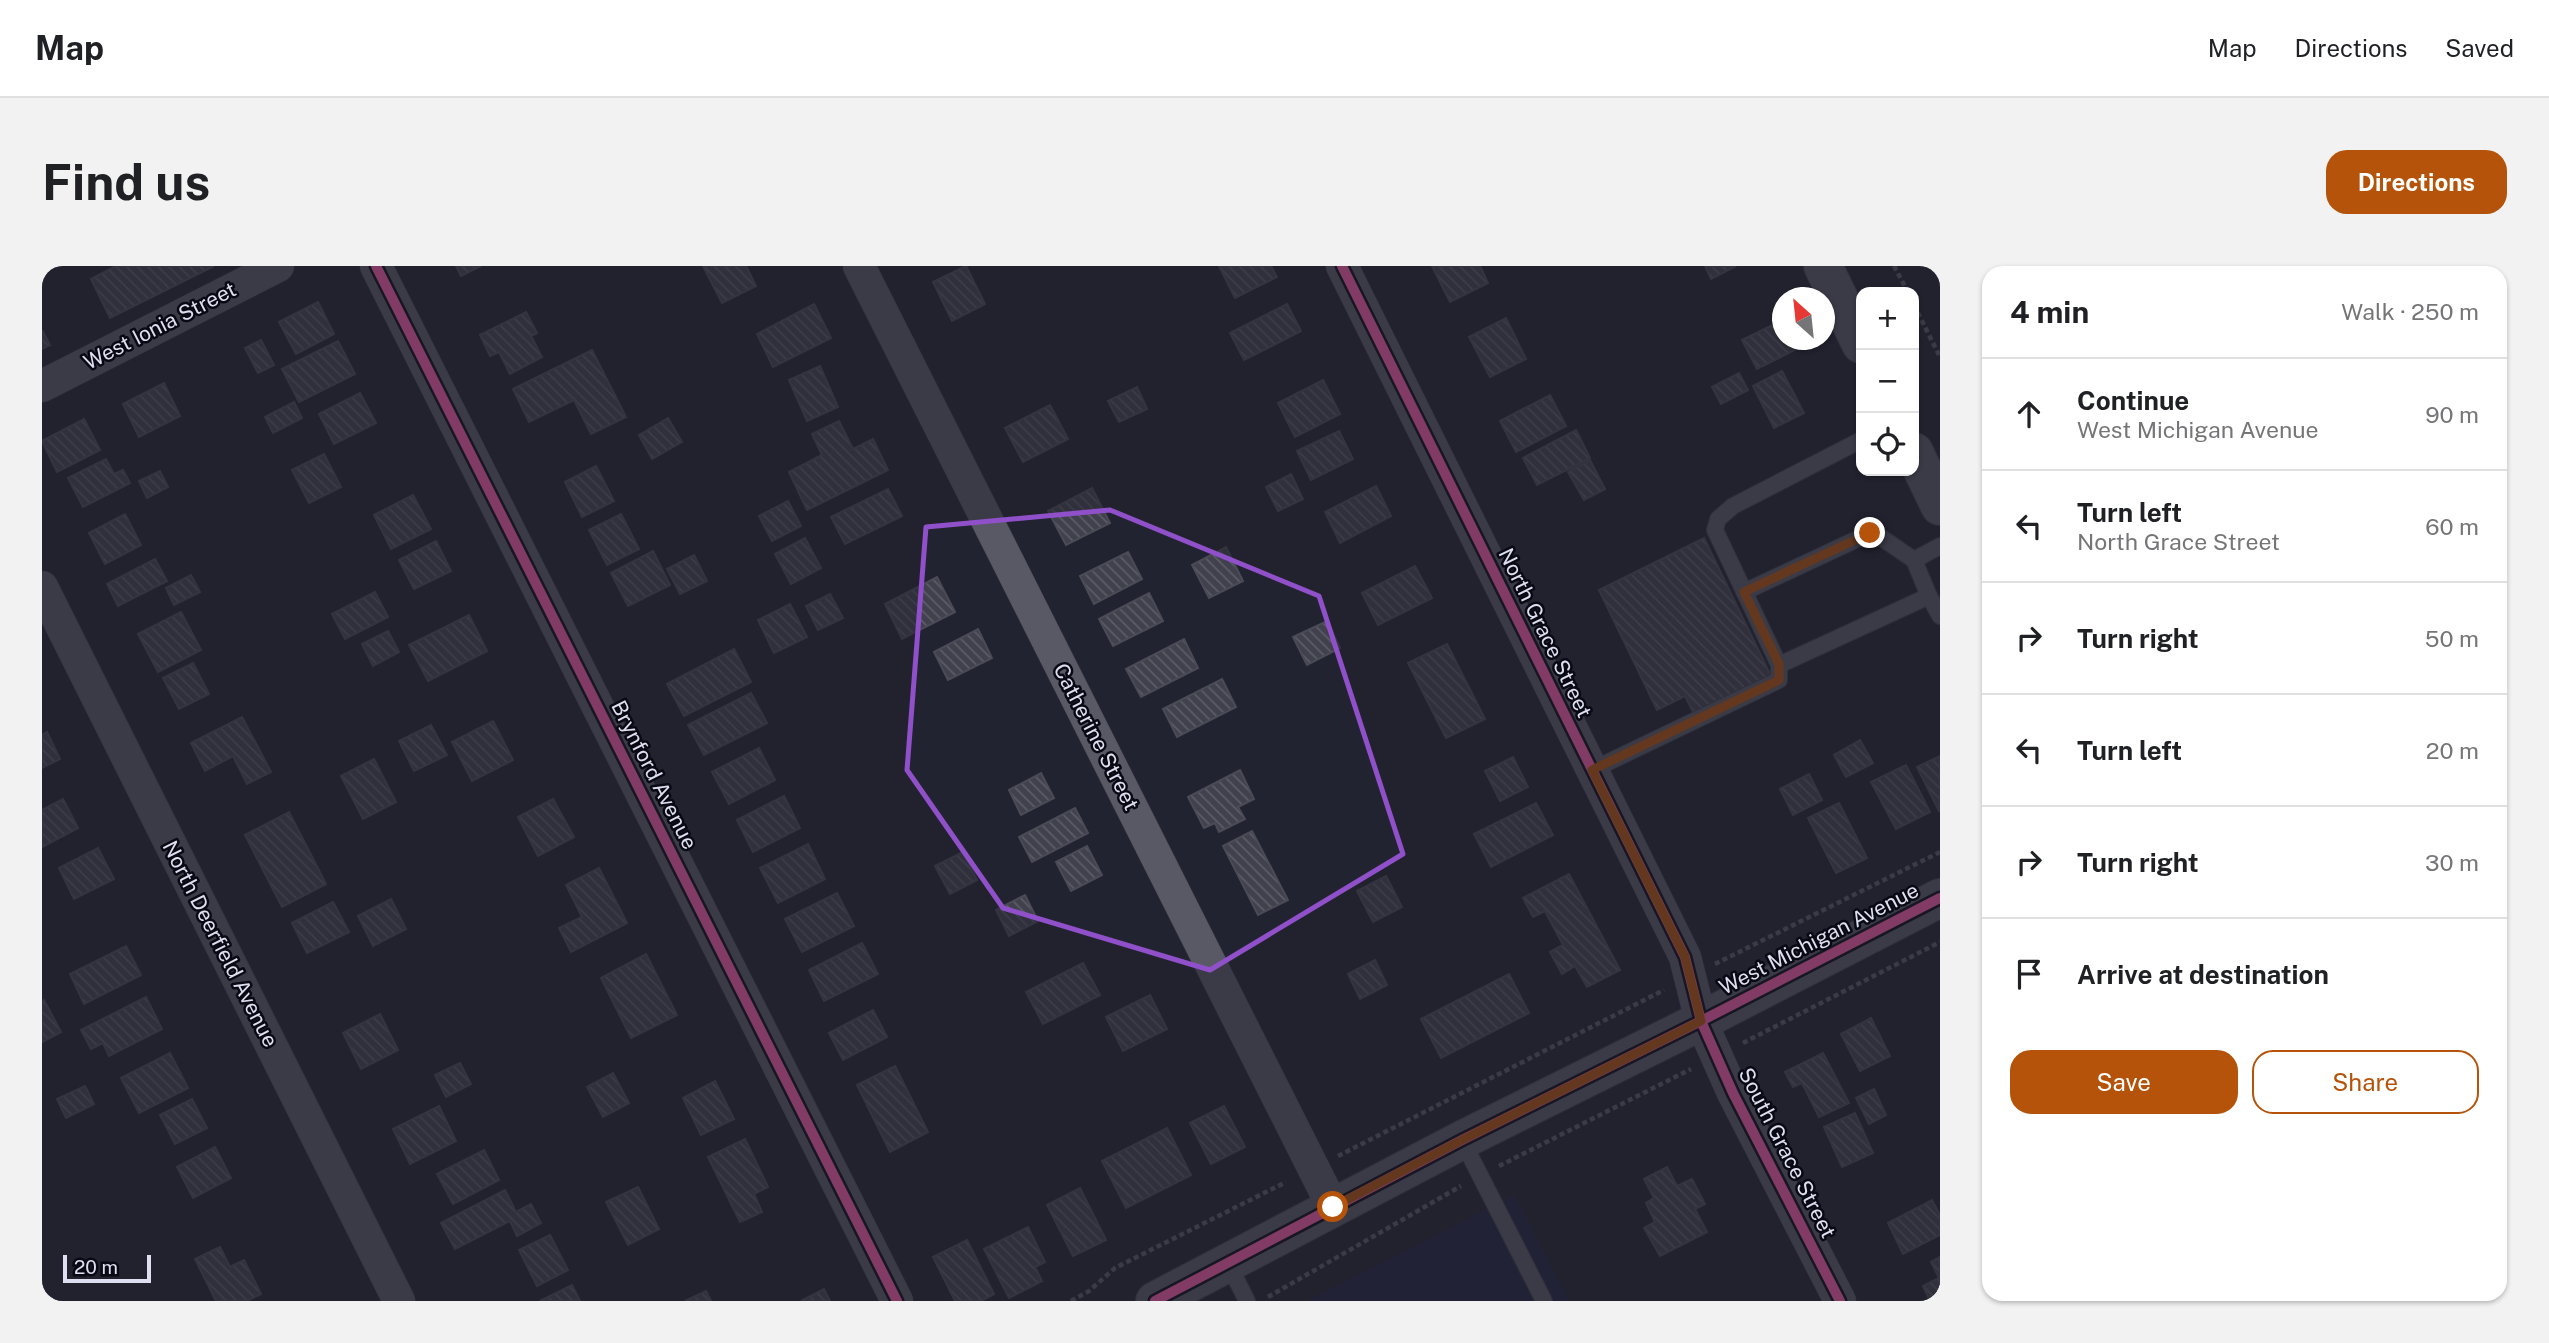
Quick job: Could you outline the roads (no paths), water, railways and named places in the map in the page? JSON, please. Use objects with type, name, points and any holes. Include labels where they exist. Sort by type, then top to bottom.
[{"type":"street","name":"West Ionia Street","points":[[42,386],[278,266]]},
{"type":"street","name":"Brynford Avenue","points":[[376,266],[897,1301]]},
{"type":"street","name":"Catherine Street","points":[[859,266],[1333,1207]]},
{"type":"street","name":"North Grace Street","points":[[1342,266],[1685,957],[1701,1021]]},
{"type":"street","points":[[1823,266],[1856,334]]},
{"type":"street","points":[[1919,462],[1940,506]]},
{"type":"street","name":"North Deerfield Avenue","points":[[42,587],[49,619],[399,1301]]},
{"type":"street","name":"West Michigan Avenue","points":[[1155,1301],[1462,1140],[1940,898]]},
{"type":"street","name":"South Grace Street","points":[[1701,1021],[1733,1093],[1840,1301]]},
{"type":"lane","points":[[1592,770],[1779,680],[1779,664],[1715,530],[1718,519],[1733,506],[1856,443]]},
{"type":"lane","points":[[1744,592],[1870,533],[1914,560],[1940,616]]},
{"type":"lane","points":[[1914,560],[1940,547]]},
{"type":"lane","points":[[1779,664],[1929,596]]},
{"type":"lane","points":[[1462,1140],[1544,1301]]},
{"type":"lane","points":[[1228,1263],[1247,1301]]}]
